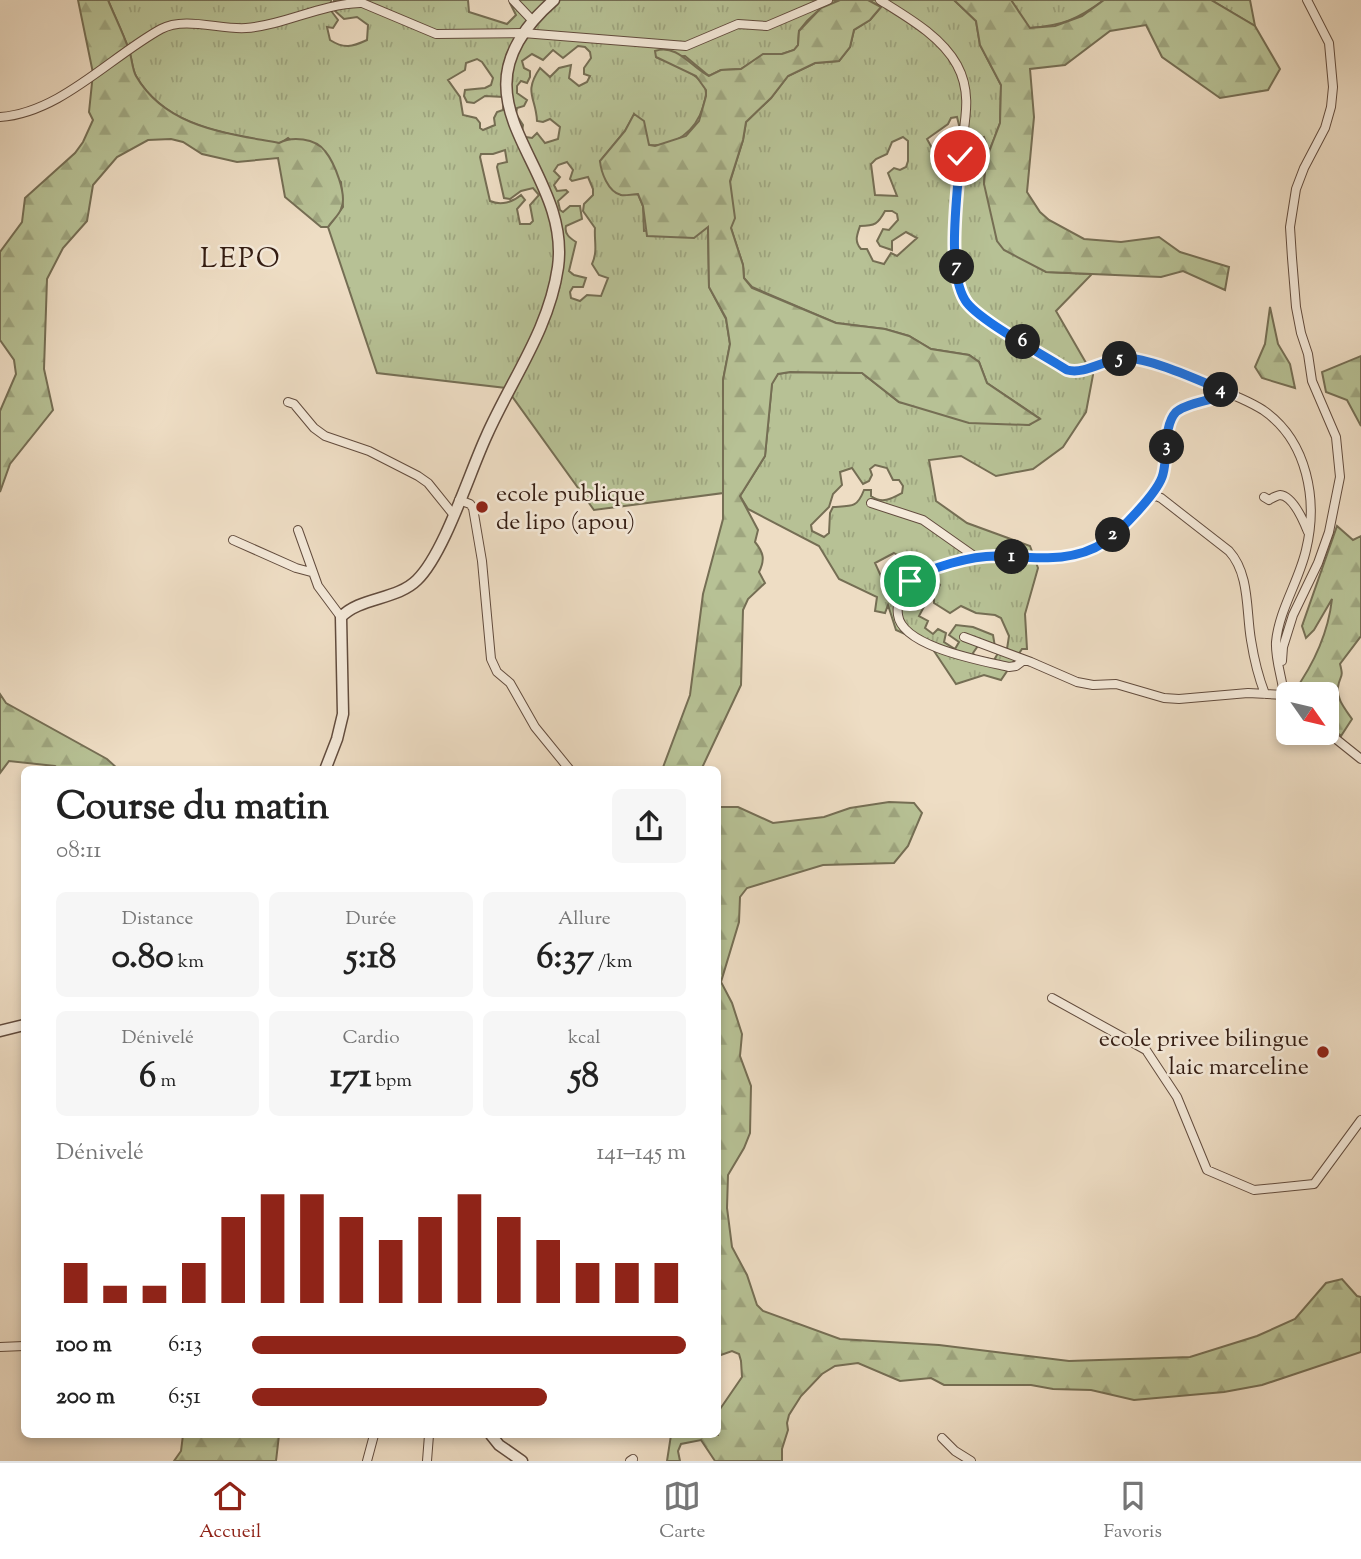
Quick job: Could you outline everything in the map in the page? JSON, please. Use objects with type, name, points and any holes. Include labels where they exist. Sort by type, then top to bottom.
[{"type":"street","points":[[513,0],[532,20]]},
{"type":"street","points":[[341,617],[349,611],[415,583],[430,563],[487,434],[537,339],[550,303],[558,268],[555,222],[540,180],[518,135],[507,97],[510,64],[523,33],[532,20],[554,0]]},
{"type":"street","points":[[0,117],[15,116],[45,106],[170,25],[246,28],[357,1],[429,33],[523,33],[686,46],[738,24],[767,26],[828,0]]},
{"type":"street","points":[[880,0],[935,40],[949,54],[961,74],[967,116],[960,156],[955,253],[962,293],[971,307],[993,324],[1067,370],[1080,370],[1123,358],[1140,360],[1232,394],[1269,415],[1281,426],[1296,449],[1310,488],[1312,502],[1309,535],[1301,570],[1278,632],[1276,647],[1282,682]]},
{"type":"street","points":[[1280,674],[1287,632],[1329,532],[1340,477],[1336,438],[1312,381],[1297,315],[1293,279],[1290,227],[1296,189],[1325,128],[1333,87],[1329,43],[1307,0]]},
{"type":"street","points":[[1024,660],[1009,667],[956,654],[917,639],[899,621],[897,611],[901,593],[921,573],[977,558],[1048,558],[1073,556],[1092,550],[1107,540],[1157,488],[1163,476],[1169,428],[1175,414],[1182,408],[1232,394]]},
{"type":"street","points":[[288,402],[294,404],[314,428],[326,436],[369,451],[418,476],[428,483],[453,513]]},
{"type":"street","points":[[1146,500],[1154,496],[1161,498],[1229,551],[1237,561],[1247,594],[1256,672],[1265,694]]},
{"type":"street","points":[[1264,497],[1269,499],[1284,496],[1301,514],[1309,535]]},
{"type":"street","points":[[458,500],[470,504],[474,509],[493,665],[510,683],[535,727],[567,766]]},
{"type":"street","points":[[871,503],[923,520],[977,558]]},
{"type":"street","points":[[298,530],[321,592],[341,617],[343,715],[327,766]]},
{"type":"street","points":[[233,540],[296,568],[312,572]]},
{"type":"street","points":[[964,637],[1077,682],[1093,685],[1116,684],[1164,698],[1179,699],[1276,695]]},
{"type":"street","points":[[1339,741],[1361,759]]},
{"type":"street","points":[[1052,998],[1146,1050],[1177,1097],[1207,1170],[1254,1190],[1314,1185],[1361,1120]]},
{"type":"street","points":[[0,1031],[21,1026]]},
{"type":"street","points":[[0,1347],[21,1346]]},
{"type":"street","points":[[367,1461],[373,1438]]},
{"type":"street","points":[[427,1461],[429,1438]]},
{"type":"street","points":[[493,1438],[522,1461]]},
{"type":"street","points":[[942,1438],[955,1451],[971,1461]]},
{"type":"green space","points":[[78,0],[108,0],[129,50],[136,76],[164,107],[199,125],[219,131],[279,143],[297,139],[315,143],[325,151],[336,170],[343,203],[339,214],[328,227],[321,227],[285,197],[278,158],[237,162],[202,154],[183,142],[171,139],[148,140],[117,157],[93,185],[87,221],[63,248],[47,279],[44,369],[53,410],[10,464],[0,492],[0,411],[16,374],[14,360],[0,340],[0,252],[22,222],[25,198],[75,153],[93,120],[89,112],[93,73]]},
{"type":"green space","points":[[108,0],[331,0],[332,12],[338,20],[333,28],[327,27],[330,40],[348,46],[367,40],[368,25],[357,17],[344,19],[334,10],[334,0],[468,0],[469,12],[507,24],[516,15],[510,3],[512,0],[840,0],[821,8],[807,21],[799,31],[798,45],[794,50],[763,55],[741,69],[721,70],[709,76],[685,56],[656,57],[689,72],[704,85],[706,96],[700,115],[683,136],[667,144],[649,145],[634,115],[625,131],[600,161],[621,195],[638,194],[643,206],[644,231],[708,226],[709,287],[726,319],[730,344],[723,380],[723,493],[594,510],[506,388],[377,373],[328,227],[343,207],[341,182],[288,138],[279,144],[219,131],[199,125],[164,107],[136,76],[129,50]],"holes":[[[578,46],[585,47],[591,58],[584,68],[584,74],[590,76],[587,82],[579,86],[569,78],[571,65],[559,68],[550,77],[540,68],[531,89],[537,121],[550,119],[560,127],[558,139],[545,143],[537,133],[532,138],[526,137],[516,114],[517,108],[524,106],[527,100],[517,93],[517,86],[521,81],[527,83],[530,77],[530,71],[524,68],[522,61],[532,54],[543,60],[553,50],[563,58]],[[477,59],[493,78],[491,85],[485,88],[465,90],[467,102],[474,103],[485,96],[504,97],[503,110],[497,112],[494,118],[495,125],[483,130],[476,118],[463,115],[460,97],[448,80],[465,70],[466,63]],[[505,150],[507,162],[498,164],[497,167],[504,198],[510,199],[521,191],[533,188],[539,195],[530,205],[533,221],[530,224],[520,224],[517,209],[525,200],[521,195],[507,202],[490,201],[480,157],[481,154]],[[567,162],[573,170],[570,179],[572,181],[588,177],[593,189],[593,195],[584,204],[583,211],[595,228],[592,264],[599,275],[608,278],[601,296],[587,295],[580,301],[571,298],[573,287],[583,287],[586,278],[569,271],[576,242],[567,234],[566,226],[582,219],[580,206],[570,206],[563,212],[560,210],[558,201],[568,192],[557,191],[554,185],[560,177],[554,171],[558,165]]]},
{"type":"green space","points":[[840,0],[868,0],[881,7],[870,20],[854,30],[850,47],[839,61],[815,63],[788,76],[771,98],[746,122],[730,181],[735,218],[731,228],[743,265],[744,278],[752,288],[836,323],[885,329],[909,336],[931,349],[969,355],[979,362],[987,383],[1040,419],[1029,425],[969,423],[899,402],[862,373],[778,374],[772,384],[765,456],[740,496],[758,530],[755,542],[762,553],[759,572],[765,583],[748,599],[743,610],[741,685],[703,766],[663,766],[690,695],[703,594],[723,519],[723,380],[730,344],[726,318],[709,287],[708,227],[694,238],[647,236],[643,206],[638,194],[621,195],[612,190],[600,161],[625,131],[634,114],[644,121],[649,145],[655,146],[686,136],[699,121],[706,90],[696,76],[656,57],[655,51],[663,49],[677,53],[709,76],[721,70],[741,69],[763,54],[782,54],[794,50],[798,45],[799,31],[821,8]]},
{"type":"green space","points":[[868,0],[954,0],[976,21],[980,45],[1001,85],[1000,123],[986,160],[984,184],[1046,272],[1092,274],[1056,311],[1093,375],[1086,412],[1063,447],[1033,469],[996,476],[961,456],[929,460],[936,501],[967,523],[1030,546],[1038,568],[1025,614],[1027,649],[1022,649],[1001,680],[984,675],[956,684],[930,645],[896,630],[888,605],[885,613],[875,611],[877,597],[839,579],[819,546],[748,509],[740,496],[765,456],[772,383],[778,374],[862,373],[899,402],[1029,425],[1039,418],[987,383],[979,362],[969,355],[931,349],[909,336],[885,329],[836,323],[752,287],[744,278],[743,265],[731,228],[730,182],[746,122],[771,98],[788,76],[815,63],[839,61],[850,47],[854,30],[870,20],[881,7]],"holes":[[[957,117],[960,129],[953,157],[938,159],[927,139],[948,124],[951,118]],[[903,137],[908,141],[906,167],[900,170],[894,168],[888,173],[897,196],[875,195],[871,164],[887,154],[892,142]],[[984,137],[986,143],[979,175],[967,173],[966,154],[972,140]],[[885,211],[897,214],[898,220],[889,230],[883,229],[877,241],[880,246],[892,250],[892,241],[906,232],[917,238],[897,256],[891,253],[884,264],[873,261],[867,249],[861,249],[857,241],[860,226],[878,221]],[[875,465],[887,468],[893,480],[899,480],[903,486],[902,493],[883,500],[871,496],[871,490],[864,490],[853,505],[833,507],[829,533],[824,537],[812,531],[811,525],[829,507],[833,494],[842,485],[840,472],[852,468],[863,484],[869,481],[872,475],[870,469]],[[894,553],[932,575],[940,585],[934,603],[950,613],[961,606],[976,613],[1001,618],[1009,636],[1007,649],[1001,648],[994,660],[975,656],[973,653],[980,643],[995,647],[993,635],[973,627],[956,625],[949,635],[959,642],[955,649],[944,642],[946,633],[938,629],[933,634],[925,628],[928,621],[919,616],[927,601],[916,595],[911,573],[884,583],[875,563]]]},
{"type":"green space","points":[[954,0],[1011,0],[1030,28],[1055,26],[1082,16],[1104,0],[1211,0],[1255,26],[1280,69],[1268,90],[1220,98],[1162,57],[1146,25],[1110,31],[1065,65],[1030,69],[1034,117],[1027,192],[1040,212],[1049,220],[1084,239],[1121,242],[1159,237],[1180,252],[1229,267],[1225,290],[1183,271],[1161,277],[1046,272],[1004,250],[997,241],[984,184],[986,160],[1000,123],[1001,85],[980,45],[976,21]]},
{"type":"green space","points":[[1011,0],[1104,0],[1069,20],[1029,28]]},
{"type":"green space","points":[[1211,0],[1250,0],[1255,26]]},
{"type":"green space","points":[[1270,307],[1278,344],[1290,364],[1295,388],[1262,378],[1255,367],[1265,344]]},
{"type":"green space","points":[[1361,356],[1361,426],[1347,400],[1326,392],[1322,372]]},
{"type":"green space","points":[[1337,526],[1353,540],[1361,536],[1361,636],[1340,664],[1342,674],[1339,684],[1300,682],[1314,660],[1327,624],[1332,599],[1314,630],[1306,638],[1302,626]]},
{"type":"green space","points":[[0,694],[6,703],[107,759],[115,766],[55,766],[9,761],[0,773]]},
{"type":"green space","points":[[1339,698],[1352,719],[1341,736],[1339,734]]},
{"type":"green space","points":[[889,802],[914,803],[922,813],[908,846],[894,863],[823,865],[747,888],[740,897],[739,922],[721,982],[721,807],[738,807],[773,823],[824,817],[850,808]]},
{"type":"green space","points":[[721,982],[732,1003],[742,1034],[740,1056],[751,1086],[750,1133],[728,1175],[727,1208],[732,1247],[747,1275],[757,1305],[763,1311],[840,1339],[939,1345],[1069,1361],[1190,1357],[1257,1336],[1295,1319],[1326,1283],[1342,1279],[1361,1297],[1361,1352],[1262,1385],[1224,1392],[1134,1400],[1091,1390],[1053,1389],[1031,1385],[944,1385],[931,1378],[900,1381],[858,1363],[835,1366],[822,1374],[801,1396],[789,1415],[782,1461],[715,1461],[701,1440],[681,1444],[678,1451],[680,1461],[667,1461],[671,1438],[721,1438],[721,1408],[742,1377],[739,1354],[732,1351],[721,1355]]},
{"type":"green space","points":[[183,1438],[279,1438],[276,1461],[174,1461],[181,1451]]},
{"type":"place","name":"ecole publique de lipo (apou)","points":[[482,507]]},
{"type":"place","name":"ecole privee bilingue laic marceline","points":[[1323,1052]]},
{"type":"district","name":"LEPO","points":[[241,257]]},
{"type":"route","points":[[910,581],[921,573],[977,558],[1048,558],[1073,556],[1092,550],[1123,525],[1157,488],[1163,476],[1168,435],[1175,414],[1182,408],[1232,394],[1140,360],[1123,358],[1072,372],[993,324],[971,307],[962,293],[955,253],[960,156]]}]
